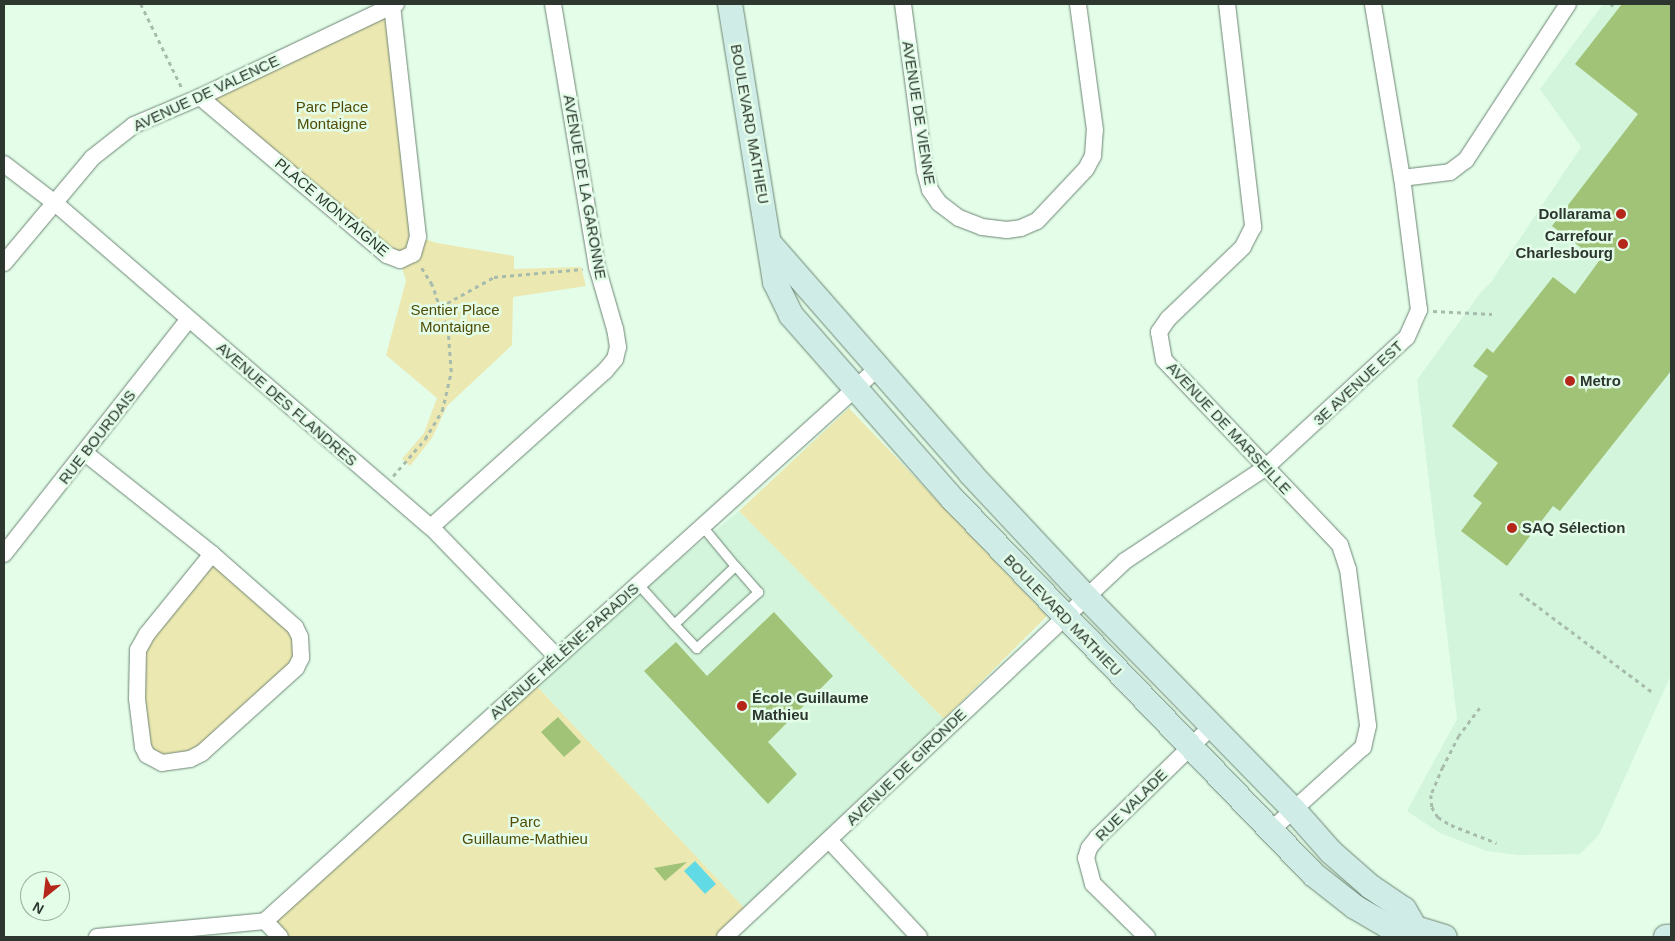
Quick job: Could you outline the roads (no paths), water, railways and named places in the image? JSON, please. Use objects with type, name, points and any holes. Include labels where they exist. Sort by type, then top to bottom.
[{"type":"street","name":"AVENUE DE VALENCE","points":[[4,263],[92,158],[134,125],[195,99],[394,4]]},
{"type":"street","name":"PLACE MONTAIGNE","points":[[195,99],[387,256],[400,260],[413,254],[418,237],[394,4]]},
{"type":"street","name":"AVENUE DE LA GARONNE","points":[[431,527],[605,371],[615,359],[618,347],[615,329],[597,267],[553,4]]},
{"type":"street","name":"BOULEVARD MATHIEU","points":[[730,4],[775,282],[791,314],[854,389],[950,496],[1313,874],[1355,907],[1391,928],[1444,937]]},
{"type":"street","name":"AVENUE DE VIENNE","points":[[903,4],[925,171],[930,190],[939,203],[960,218],[982,227],[1008,230],[1021,228],[1037,220],[1086,169],[1093,156],[1096,130],[1078,4]]},
{"type":"street","name":"AVENUE DE MARSEILLE","points":[[1227,4],[1253,227],[1243,247],[1168,319],[1159,332],[1164,360],[1340,546],[1348,569],[1368,726],[1363,747],[1292,809],[1271,830]]},
{"type":"street","points":[[1373,4],[1402,178],[1450,172],[1466,160],[1568,4]]},
{"type":"street","name":"AVENUE DES FLANDRES","points":[[4,164],[55,203],[188,320],[431,527],[557,657]]},
{"type":"street","name":"3E AVENUE EST","points":[[1086,597],[1125,561],[1265,468],[1407,337],[1419,310],[1402,178]]},
{"type":"street","name":"BOULEVARD MATHIEU","points":[[770,244],[971,474],[1086,597],[1292,809],[1331,852],[1371,887],[1404,910],[1413,932]]},
{"type":"street","name":"RUE BOURDAIS","points":[[4,554],[188,320]]},
{"type":"street","name":"AVENUE HÉLÈNE-PARADIS","points":[[265,921],[879,367]]},
{"type":"street","points":[[85,453],[212,554],[295,627],[300,637],[301,658],[296,668],[202,753],[190,759],[162,763],[146,755],[143,747],[137,699],[138,650],[147,634],[212,554]]},
{"type":"street","name":"AVENUE DE GIRONDE","points":[[725,937],[1086,597]]},
{"type":"street","name":"RUE VALADE","points":[[1147,937],[1093,884],[1086,858],[1089,848],[1212,726]]},
{"type":"street","points":[[829,840],[919,937]]},
{"type":"street","points":[[97,937],[265,921],[280,937]]},
{"type":"street","points":[[1666,937],[1671,937]]},
{"type":"lane","points":[[638,584],[696,648],[758,592],[702,526]]},
{"type":"lane","points":[[674,624],[735,566]]},
{"type":"water","points":[[695,861],[716,884],[705,894],[684,871]]},
{"type":"place","name":"Dollarama","points":[[1621,214]]},
{"type":"place","name":"Carrefour Charlesbourg","points":[[1623,244]]},
{"type":"place","name":"Metro","points":[[1570,381]]},
{"type":"place","name":"SAQ Sélection","points":[[1512,528]]},
{"type":"place","name":"École Guillaume Mathieu","points":[[742,706]]},
{"type":"park label","name":"Parc Place Montaigne","points":[[332,114]]},
{"type":"park label","name":"Sentier Place Montaigne","points":[[455,318]]},
{"type":"park label","name":"Parc Guillaume-Mathieu","points":[[525,830]]}]
